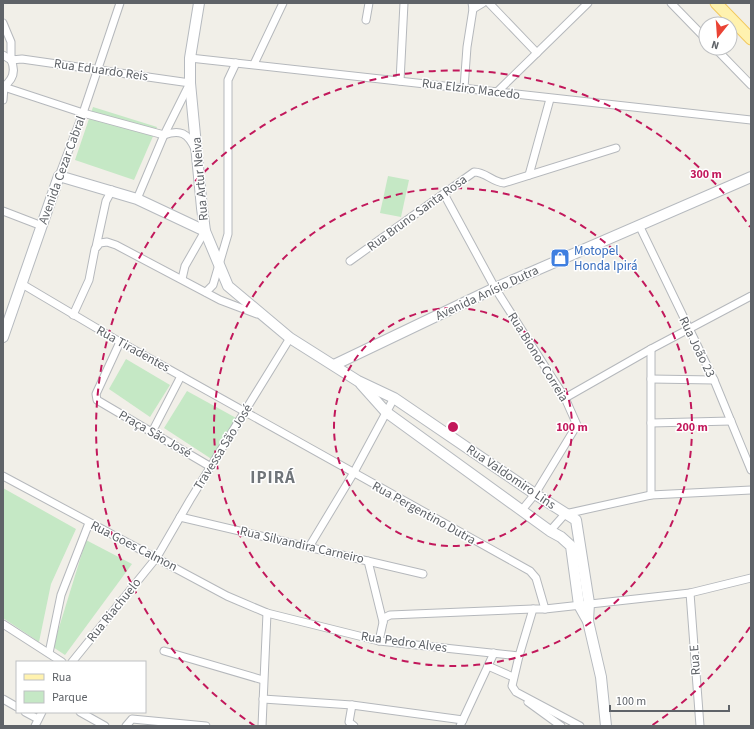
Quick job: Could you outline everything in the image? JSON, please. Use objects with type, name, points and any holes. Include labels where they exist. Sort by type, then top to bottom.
[{"type":"main road","name":"Rua Artur Neiva","points":[[199,3],[190,58],[190,82],[205,231],[219,265],[222,277],[234,294]]},
{"type":"main road","points":[[716,3],[751,39]]},
{"type":"main road","points":[[59,176],[112,190],[137,199],[205,231]]},
{"type":"main road","name":"Avenida Cezar Cabral","points":[[3,337],[59,176]]},
{"type":"main road","name":"Avenida Anísio Dutra","points":[[334,365],[495,288],[751,177]]},
{"type":"main road","name":"Rua Valdomiro Lins","points":[[234,294],[290,338],[358,381],[394,398],[535,494],[576,520],[584,604]]},
{"type":"main road","name":"Rua Valdomiro Lins","points":[[358,381],[386,412],[550,531],[561,537],[571,546],[601,677],[606,726]]},
{"type":"street","name":"Avenida Cezar Cabral","points":[[59,176],[83,113],[120,3]]},
{"type":"street","points":[[254,64],[283,3]]},
{"type":"street","points":[[366,20],[369,3]]},
{"type":"street","points":[[400,81],[404,3]]},
{"type":"street","points":[[464,88],[467,47],[473,6],[483,3]]},
{"type":"street","points":[[489,3],[537,53]]},
{"type":"street","points":[[498,91],[588,3]]},
{"type":"street","points":[[672,3],[698,31]]},
{"type":"street","points":[[3,23],[11,42],[11,60]]},
{"type":"street","points":[[3,55],[11,60],[14,65],[13,76],[3,87],[3,100]]},
{"type":"street","points":[[723,56],[751,85]]},
{"type":"street","name":"Rua Elziro Macedo","points":[[190,58],[498,91],[550,99],[751,120]]},
{"type":"street","name":"Rua Eduardo Reis","points":[[11,60],[22,59],[98,68],[190,82]]},
{"type":"street","points":[[206,292],[212,285],[228,234],[228,80],[236,62]]},
{"type":"street","points":[[137,199],[164,135],[190,82]]},
{"type":"street","points":[[3,87],[83,113],[164,135],[174,132],[182,133],[192,144],[197,155]]},
{"type":"street","points":[[529,175],[550,99]]},
{"type":"street","name":"Rua Bruno Santa Rosa","points":[[350,261],[474,172],[484,173],[496,182],[504,183],[616,148]]},
{"type":"street","points":[[73,315],[89,280],[106,201],[112,190]]},
{"type":"street","name":"Rua Bionor Correia","points":[[444,194],[495,288],[565,398],[577,428],[535,494]]},
{"type":"street","points":[[3,211],[42,226]]},
{"type":"street","name":"Rua João 23","points":[[639,225],[714,380],[751,470]]},
{"type":"street","points":[[182,279],[186,266],[205,231]]},
{"type":"street","points":[[95,249],[100,243],[107,242],[116,245],[220,300],[263,316]]},
{"type":"street","name":"Rua Tiradentes","points":[[22,284],[120,342],[246,411]]},
{"type":"street","points":[[565,398],[651,348],[751,296]]},
{"type":"street","name":"Travessa São José","points":[[157,557],[290,338]]},
{"type":"street","name":"Praça São José","points":[[120,342],[96,394],[96,398],[99,402],[211,467]]},
{"type":"street","points":[[651,348],[651,495]]},
{"type":"street","points":[[152,432],[181,376]]},
{"type":"street","points":[[652,379],[714,380]]},
{"type":"street","points":[[309,547],[353,474],[394,398]]},
{"type":"street","name":"Rua Pergentino Dutra","points":[[246,411],[353,474],[530,571],[536,578],[544,609]]},
{"type":"street","points":[[651,423],[731,421]]},
{"type":"street","name":"Rua Goes Calmon","points":[[3,476],[89,523],[157,557],[227,596],[267,613]]},
{"type":"street","points":[[550,531],[565,514],[651,495],[751,490]]},
{"type":"street","points":[[522,510],[535,494]]},
{"type":"street","name":"Rua Silvandira Carneiro","points":[[180,517],[423,574]]},
{"type":"street","points":[[49,653],[61,595],[89,523]]},
{"type":"street","name":"Rua Riachuelo","points":[[73,661],[157,557]]},
{"type":"street","points":[[368,561],[383,622]]},
{"type":"street","points":[[379,641],[384,618],[390,615],[544,609],[690,593],[751,578]]},
{"type":"street","name":"Rua E","points":[[690,593],[700,726]]},
{"type":"street","points":[[533,609],[513,677],[512,686],[516,692],[561,726]]},
{"type":"street","points":[[262,726],[267,613]]},
{"type":"street","name":"Rua Pedro Alves","points":[[267,613],[379,641],[519,656]]},
{"type":"street","points":[[3,624],[61,661]]},
{"type":"street","points":[[164,651],[263,680]]},
{"type":"street","points":[[263,699],[352,705],[462,723],[494,653]]},
{"type":"street","points":[[488,666],[513,677]]},
{"type":"street","points":[[516,692],[580,726]]},
{"type":"street","points":[[3,699],[16,706]]},
{"type":"street","points":[[352,705],[350,722],[354,726]]},
{"type":"street","points":[[26,713],[36,723],[41,713]]},
{"type":"street","points":[[82,713],[105,726]]},
{"type":"street","points":[[126,726],[132,719],[206,726]]},
{"type":"green space","points":[[93,107],[157,127],[134,180],[75,160]]},
{"type":"green space","points":[[388,176],[409,180],[401,217],[380,213]]},
{"type":"green space","points":[[126,359],[170,385],[150,417],[109,389]]},
{"type":"green space","points":[[187,391],[238,419],[213,460],[164,428]]},
{"type":"green space","points":[[3,488],[76,529],[51,584],[39,642],[3,618]]},
{"type":"green space","points":[[86,540],[132,564],[65,655],[53,647]]},
{"type":"place","name":"Motopel Honda Ipirá","points":[[560,258]]},
{"type":"district","name":"IPIRÁ","points":[[273,478]]}]
